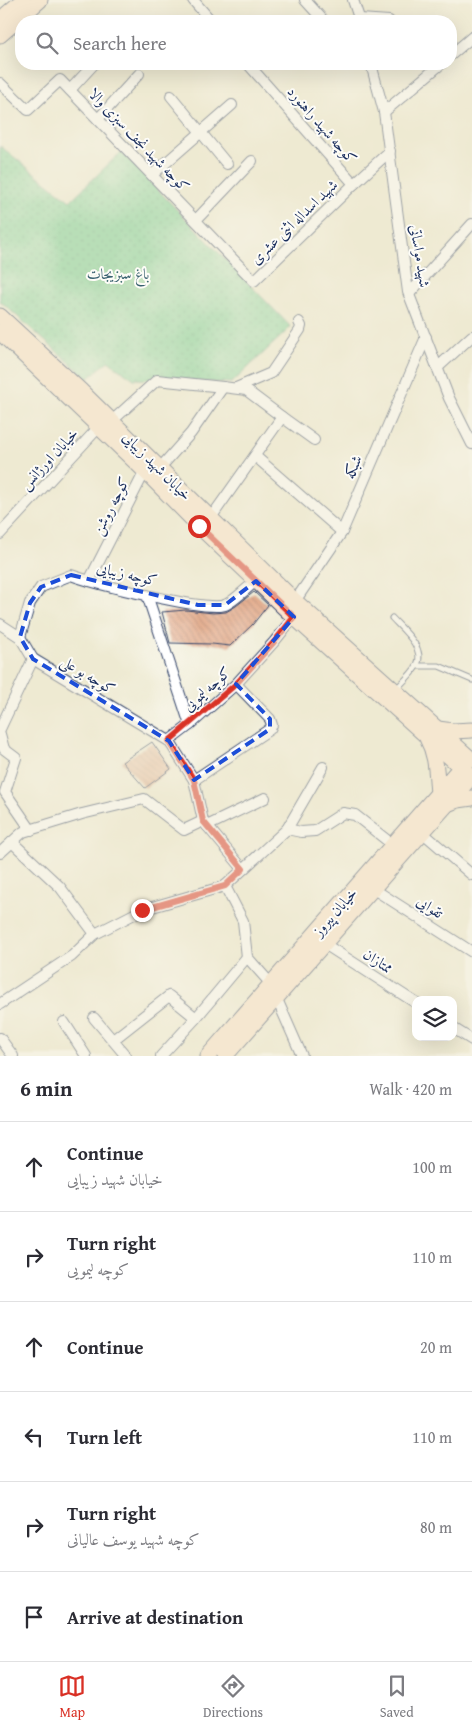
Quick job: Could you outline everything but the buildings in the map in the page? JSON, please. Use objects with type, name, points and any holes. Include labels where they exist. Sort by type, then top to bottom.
[{"type":"main road","points":[[0,20],[23,0]]},
{"type":"main road","points":[[23,15],[40,0]]},
{"type":"main road","points":[[0,35],[15,22]]},
{"type":"main road","name":"خیابان شهید زیبایی","points":[[0,316],[57,378],[295,602],[394,691],[431,731]]},
{"type":"main road","name":"خیابان شهید زیبایی","points":[[0,332],[57,378]]},
{"type":"main road","name":"خیابان شهید زیبایی","points":[[153,469],[256,581],[294,617],[431,731],[470,767]]},
{"type":"main road","points":[[472,730],[453,732],[431,731],[442,799],[458,800],[472,798]]},
{"type":"main road","name":"خیابان پیروز","points":[[224,1056],[274,990],[393,845],[442,799],[470,767]]},
{"type":"main road","name":"خیابان پیروز","points":[[208,1056],[323,943],[422,832],[442,799]]},
{"type":"street","points":[[193,0],[206,15]]},
{"type":"street","points":[[305,0],[319,15]]},
{"type":"street","points":[[354,0],[358,15]]},
{"type":"street","points":[[457,51],[472,38]]},
{"type":"street","points":[[70,90],[88,70]]},
{"type":"street","name":"کوچه شهید راهنورد","points":[[253,70],[354,184]]},
{"type":"street","name":"شهید مواساتی","points":[[373,70],[384,112],[409,294],[449,398],[472,441]]},
{"type":"street","points":[[384,112],[430,70]]},
{"type":"street","points":[[98,119],[139,74]]},
{"type":"street","name":"کوچه شهید نجف سبزی والا","points":[[0,83],[28,110],[60,80],[254,281]]},
{"type":"street","points":[[171,96],[227,164]]},
{"type":"street","points":[[152,175],[232,105]]},
{"type":"street","name":"شهید اسداله اثنی عشری","points":[[254,281],[354,184],[390,152]]},
{"type":"street","points":[[196,220],[252,161]]},
{"type":"street","points":[[409,294],[472,224]]},
{"type":"street","points":[[235,388],[272,373],[300,330],[299,322]]},
{"type":"street","points":[[437,368],[472,336]]},
{"type":"street","name":"شبکه","points":[[295,602],[342,532],[426,337]]},
{"type":"street","name":"خیابان اورژانس","points":[[0,534],[105,424],[157,380],[235,388]]},
{"type":"street","name":"کوچه روشن","points":[[89,582],[153,469],[191,433],[224,388]]},
{"type":"street","points":[[235,388],[246,390],[314,440]]},
{"type":"street","points":[[210,520],[282,417]]},
{"type":"street","points":[[255,456],[342,532]]},
{"type":"street","name":"کوچه زیبایی","points":[[20,637],[30,603],[41,587],[70,575],[89,582],[198,605],[225,605],[256,581]]},
{"type":"street","name":"کوچه لیمویی","points":[[147,595],[190,725],[236,684],[294,617]]},
{"type":"street","name":"کوچه بو علی","points":[[0,624],[20,637],[33,659],[169,741]]},
{"type":"street","points":[[0,729],[33,659]]},
{"type":"street","points":[[194,780],[255,740],[270,729],[272,725],[270,719],[236,684]]},
{"type":"street","points":[[190,725],[169,741],[194,780],[205,824],[243,869]]},
{"type":"street","points":[[0,734],[4,749],[16,758],[6,792],[32,830]]},
{"type":"street","points":[[0,1004],[72,956],[95,934],[142,910],[225,886],[287,829],[323,767]]},
{"type":"street","points":[[0,853],[23,832],[82,814],[144,799],[184,830],[205,824],[265,798]]},
{"type":"street","points":[[287,829],[301,832],[315,831],[343,814],[355,815],[393,845]]},
{"type":"street","points":[[422,832],[472,875]]},
{"type":"street","points":[[12,842],[60,887],[95,934]]},
{"type":"street","points":[[225,886],[243,921],[247,957],[274,990],[302,1056]]},
{"type":"street","name":"تقوایی","points":[[372,888],[472,952]]},
{"type":"street","name":"ممتازان","points":[[323,943],[412,1000]]},
{"type":"street","points":[[161,1056],[196,1018],[247,957]]},
{"type":"street","points":[[113,1040],[169,996],[196,1018]]},
{"type":"street","points":[[94,1018],[126,1056]]},
{"type":"street","points":[[64,1022],[86,1056]]},
{"type":"street","points":[[457,1031],[472,1040]]},
{"type":"street","points":[[0,1038],[13,1056]]},
{"type":"lane","points":[[392,618],[418,648],[420,658],[417,666],[394,691]]},
{"type":"lane","points":[[417,666],[439,666],[472,680]]},
{"type":"highlighted area","points":[[71,575],[198,605],[225,605],[256,581],[294,617],[236,684],[270,719],[270,729],[194,780],[169,741],[33,659],[20,637],[30,603],[41,587]]},
{"type":"green space","name":"باغ سبزیجات","points":[[0,146],[70,201],[121,152],[291,327],[232,383],[134,379],[108,361],[88,379],[0,301]]},
{"type":"route","points":[[142,910],[225,886],[243,869],[203,821],[194,780],[169,741],[236,684],[294,617],[199,526]]}]
